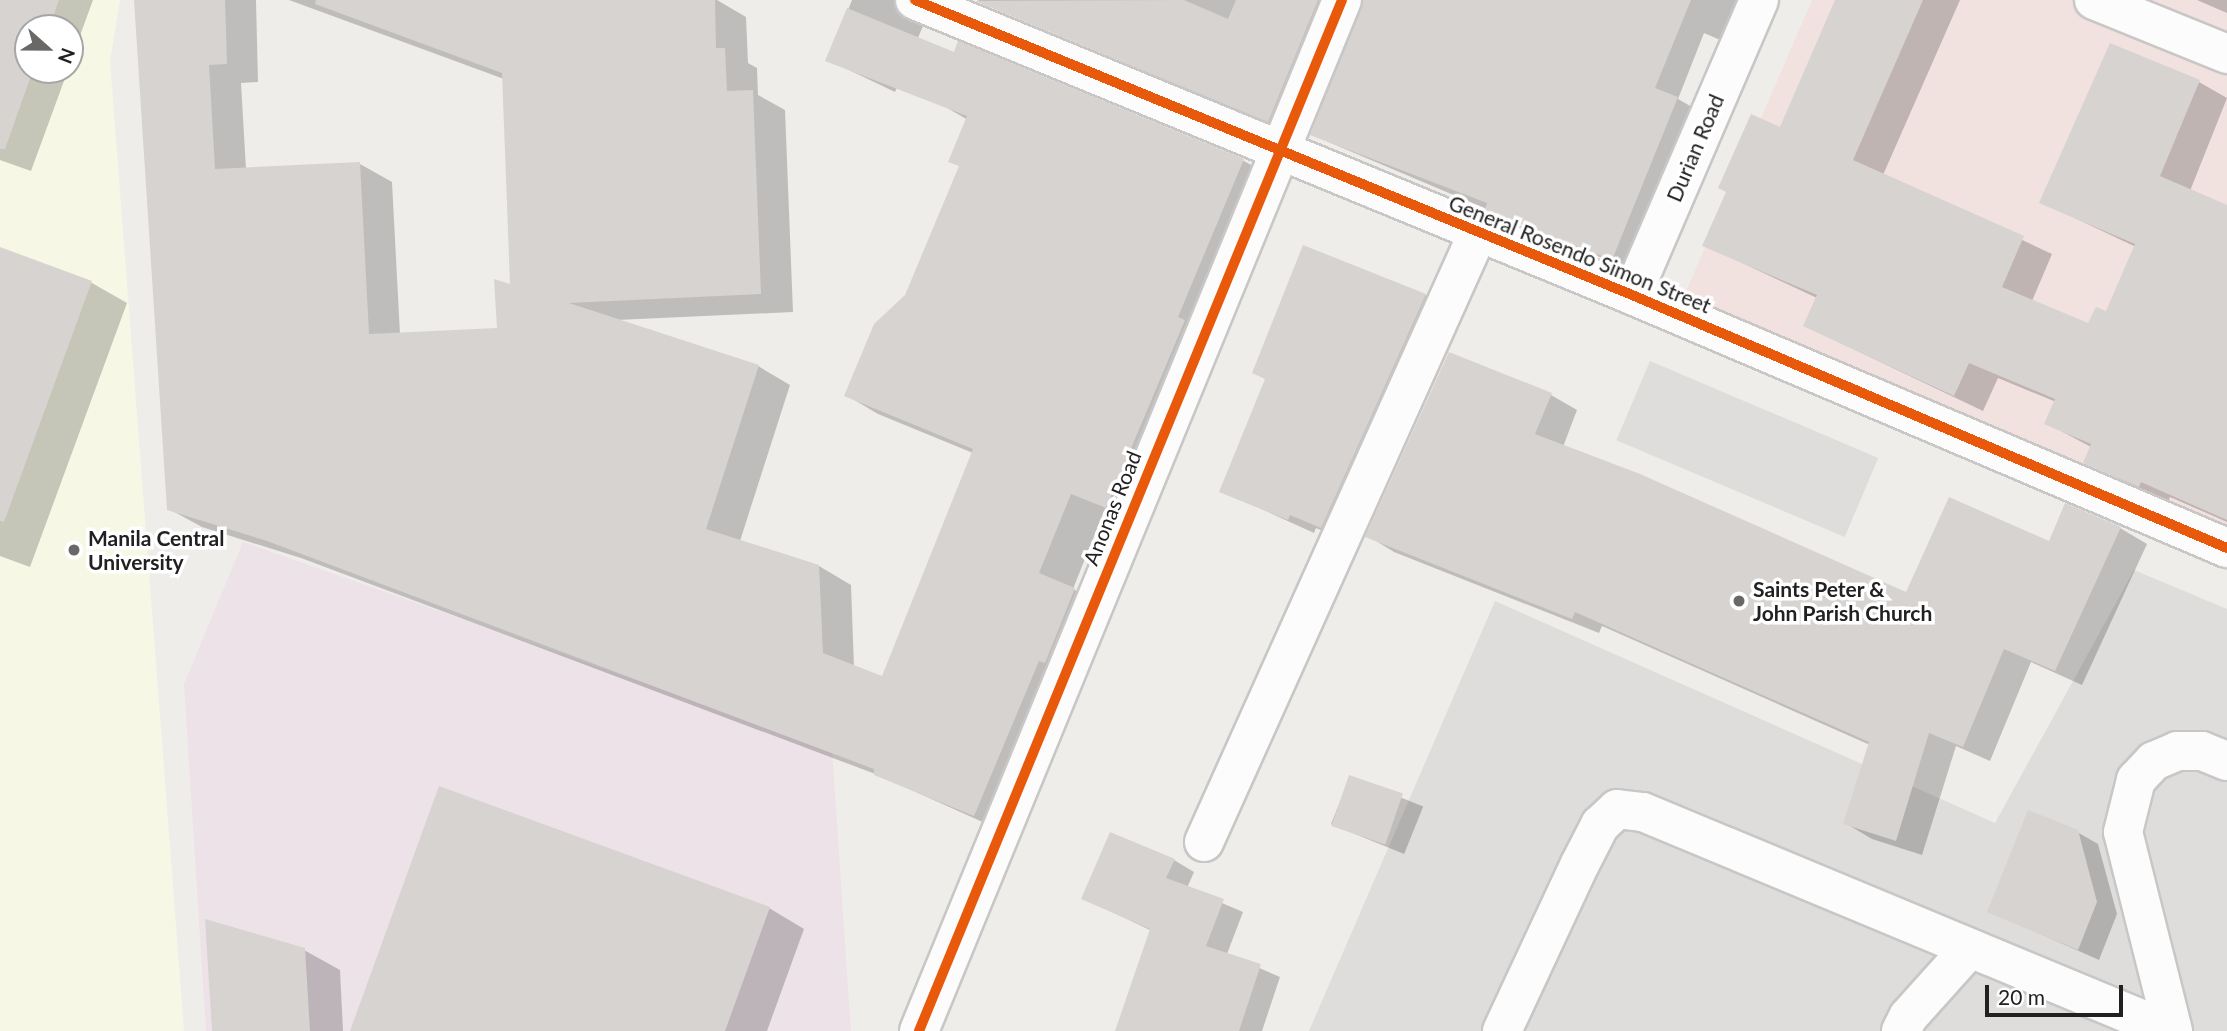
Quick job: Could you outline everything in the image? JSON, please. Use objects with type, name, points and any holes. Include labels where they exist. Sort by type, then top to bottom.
[{"type":"street","name":"Anonas Road","points":[[919,1031],[1278,150],[1342,0]]},
{"type":"street","name":"Durian Road","points":[[1632,295],[1759,0]]},
{"type":"street","points":[[2094,0],[2227,54]]},
{"type":"street","name":"General Rosendo Simon Street","points":[[928,2],[1278,150],[1632,295],[2227,548]]},
{"type":"street","points":[[1204,842],[1478,233]]},
{"type":"street","points":[[2171,1031],[2123,831],[2136,780],[2154,761],[2177,751],[2202,751],[2227,761]]},
{"type":"street","points":[[1503,1031],[1600,825],[1617,809],[1643,812],[2171,1031]]},
{"type":"street","points":[[1901,1031],[1908,1017],[1969,949]]},
{"type":"shaded area","name":"Manila Central University","points":[[0,0],[120,0],[110,61],[184,1031],[0,1031]]},
{"type":"shaded area","points":[[1812,0],[2227,0],[2227,536],[1682,301]]},
{"type":"shaded area","points":[[1650,361],[1878,458],[1845,537],[1616,440]]},
{"type":"shaded area","points":[[243,542],[832,749],[851,1031],[206,1031],[184,684]]},
{"type":"shaded area","points":[[2134,570],[2227,609],[2227,1031],[1309,1031],[1495,601],[1995,823]]},
{"type":"building","points":[[0,0],[59,0],[54,14],[14,14],[14,84],[28,84],[5,149],[0,149]]},
{"type":"building","points":[[134,0],[225,0],[227,64],[209,65],[215,169],[360,162],[369,334],[497,328],[494,279],[510,284],[502,73],[315,4],[316,0],[715,0],[716,48],[725,48],[727,91],[753,90],[761,294],[569,303],[759,365],[706,529],[819,565],[823,653],[882,676],[973,449],[844,396],[874,324],[905,295],[959,166],[948,162],[967,116],[825,61],[847,8],[954,52],[958,41],[1244,159],[1178,317],[1185,320],[1106,508],[1071,494],[1039,573],[1075,588],[1045,663],[1039,661],[974,816],[874,775],[874,769],[267,541],[167,510]]},
{"type":"building","points":[[1184,0],[1228,19],[1236,0],[1318,0],[1268,122],[975,1]]},
{"type":"building","points":[[1363,0],[1691,0],[1655,88],[1678,97],[1612,260],[1485,210],[1487,203],[1310,135]]},
{"type":"building","points":[[1835,0],[1923,0],[1853,160],[2024,236],[2002,287],[2088,323],[2096,307],[2106,311],[2135,244],[2039,203],[2110,43],[2200,80],[2160,176],[2227,205],[2227,520],[2141,482],[2139,487],[2083,463],[2091,444],[2044,424],[2055,399],[1969,363],[1954,396],[1803,326],[1817,295],[1702,246],[1726,192],[1718,188],[1751,114],[1780,127]]},
{"type":"building","points":[[1303,245],[1426,294],[1321,528],[1290,515],[1288,520],[1219,492],[1265,379],[1252,373]]},
{"type":"building","points":[[0,247],[92,281],[4,522],[0,521]]},
{"type":"building","points":[[1449,352],[1552,393],[1535,434],[1640,474],[1906,592],[1949,497],[2049,541],[2065,503],[2121,527],[2055,671],[2004,649],[1963,747],[1929,733],[1896,841],[1843,824],[1869,742],[1575,612],[1572,619],[1365,537]]},
{"type":"building","points":[[1349,775],[1403,794],[1385,845],[1331,826]]},
{"type":"building","points":[[439,786],[770,907],[725,1031],[350,1031]]},
{"type":"building","points":[[2028,810],[2078,830],[2097,902],[2078,950],[1987,912]]},
{"type":"building","points":[[1110,832],[1175,859],[1166,878],[1224,899],[1206,946],[1261,964],[1239,1031],[1115,1031],[1150,929],[1081,899]]},
{"type":"building","points":[[205,919],[305,948],[310,1031],[212,1031]]},
{"type":"cycle path","points":[[915,0],[1632,295],[2227,548]]},
{"type":"cycle path","points":[[919,1031],[1342,0]]},
{"type":"place","name":"Manila Central University","points":[[74,550]]},
{"type":"place","name":"Saints Peter & John Parish Church","points":[[1739,601]]}]
